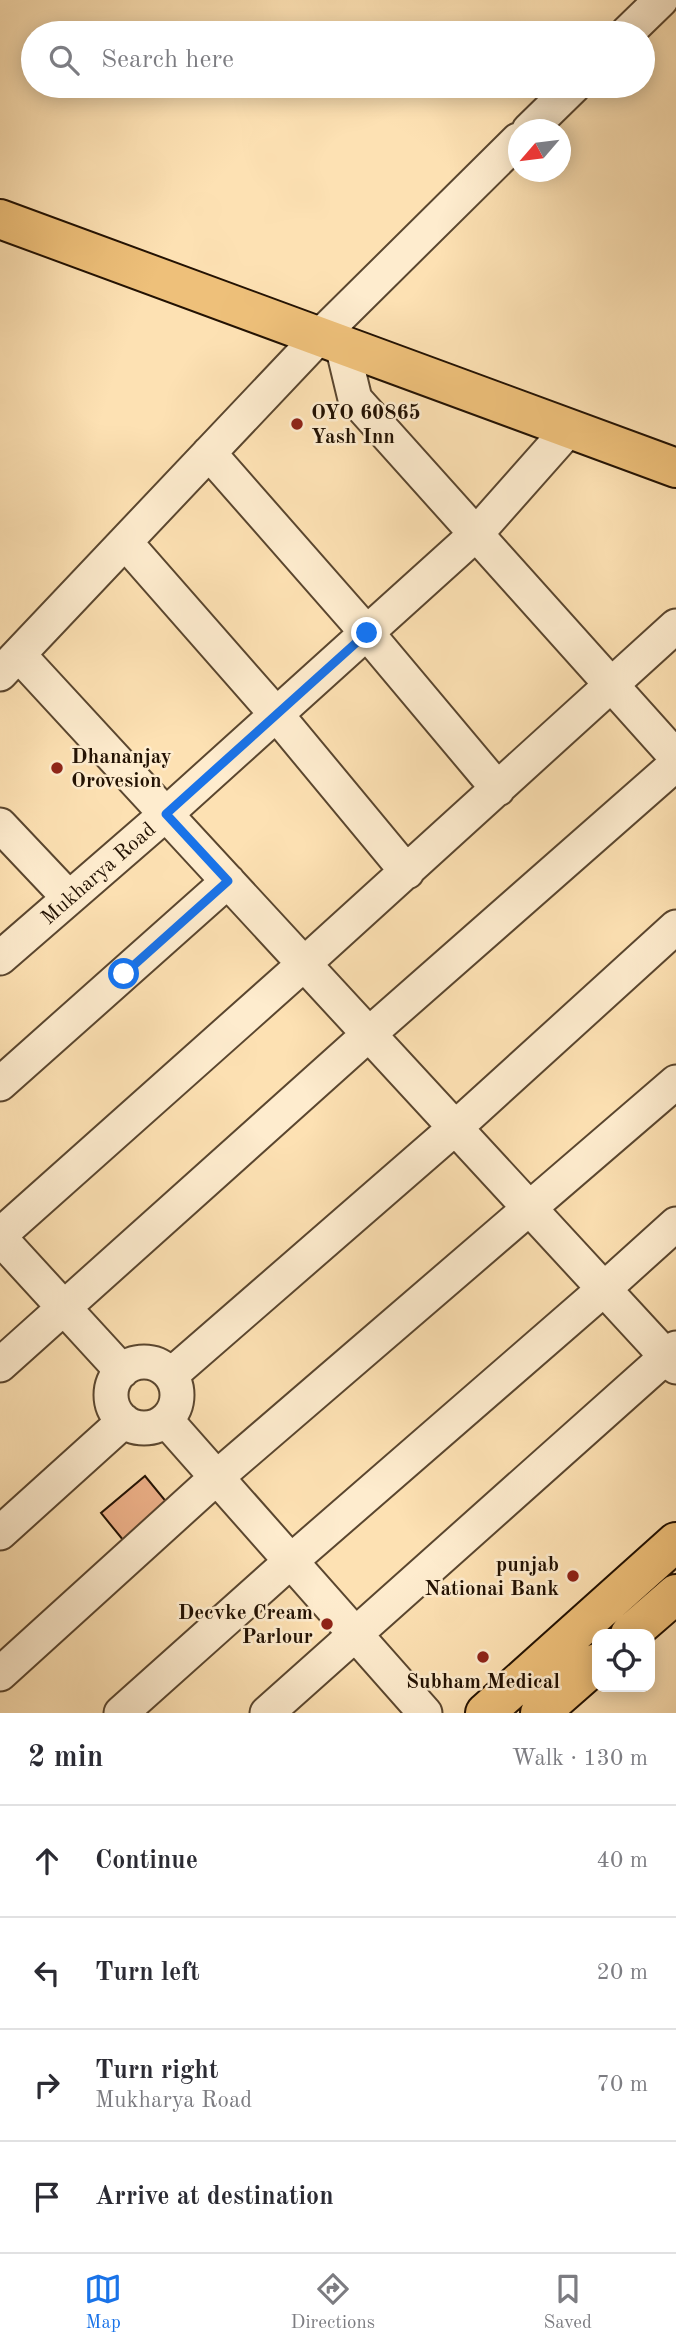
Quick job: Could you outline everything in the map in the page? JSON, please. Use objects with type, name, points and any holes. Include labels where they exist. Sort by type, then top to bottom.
[{"type":"main road","points":[[0,219],[676,468]]},
{"type":"main road","points":[[485,1713],[676,1542]]},
{"type":"main road","points":[[636,1629],[676,1594]]},
{"type":"main road","points":[[540,1713],[592,1667]]},
{"type":"street","points":[[639,21],[661,0]]},
{"type":"street","points":[[540,119],[562,98]]},
{"type":"street","points":[[267,1713],[355,1633],[673,1357],[604,1289],[166,814],[10,665],[209,453],[331,341],[508,152]]},
{"type":"street","points":[[331,341],[355,399],[676,757]]},
{"type":"street","name":"Mukharya Road","points":[[0,958],[166,814],[476,534],[569,429]]},
{"type":"street","points":[[209,453],[367,633],[498,789]]},
{"type":"street","points":[[125,542],[276,714],[407,872]]},
{"type":"street","points":[[122,1371],[0,1236],[407,872],[676,625]]},
{"type":"street","points":[[0,1365],[369,1034],[676,764]]},
{"type":"street","points":[[0,825],[69,898]]},
{"type":"street","points":[[0,1084],[228,881]]},
{"type":"street","points":[[171,1375],[455,1128],[676,927]]},
{"type":"street","points":[[0,1674],[217,1477],[676,1082]]},
{"type":"street","points":[[121,1713],[676,1224]]},
{"type":"street","points":[[143,1363],[154,1364],[171,1375],[177,1388],[177,1400],[166,1420],[157,1426],[145,1428],[134,1427],[124,1421],[112,1402],[111,1391],[122,1371],[143,1363]]},
{"type":"street","points":[[166,1420],[425,1713]]},
{"type":"street","points":[[0,1534],[124,1421]]},
{"type":"building","points":[[145,1476],[173,1510],[128,1546],[101,1513]]},
{"type":"place","name":"OYO 60865 Yash Inn","points":[[297,424]]},
{"type":"place","name":"Dhananjay Orovesion","points":[[57,768]]},
{"type":"place","name":"punjab Nationai Bank","points":[[573,1576]]},
{"type":"place","name":"Decvke Cream Parlour","points":[[327,1624]]},
{"type":"place","name":"Subham Medical","points":[[483,1657]]},
{"type":"route","points":[[124,974],[228,881],[166,814],[367,633]]}]
